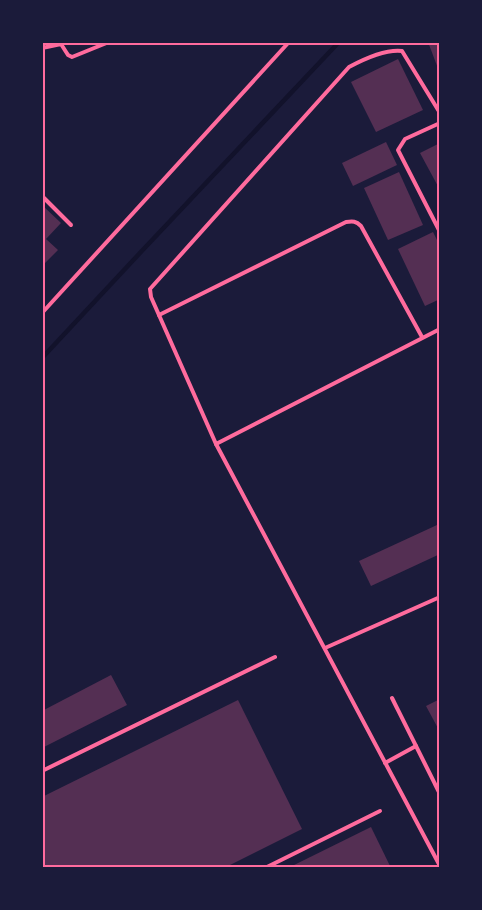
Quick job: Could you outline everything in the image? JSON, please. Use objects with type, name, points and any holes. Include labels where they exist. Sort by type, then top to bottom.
[{"type":"lane","points":[[42,48],[61,44],[68,55],[72,57],[109,42]]},
{"type":"lane","points":[[42,313],[289,42]]},
{"type":"lane","points":[[439,863],[216,444],[151,298],[150,289],[349,67],[394,50],[402,51],[440,113]]},
{"type":"lane","points":[[440,123],[406,139],[398,150],[440,232]]},
{"type":"lane","points":[[42,196],[72,225]]},
{"type":"lane","points":[[159,315],[337,226],[351,221],[357,222],[361,226],[422,337]]},
{"type":"lane","points":[[216,444],[440,329]]},
{"type":"lane","points":[[324,648],[440,597]]},
{"type":"lane","points":[[42,771],[275,657]]},
{"type":"lane","points":[[392,698],[440,794]]},
{"type":"lane","points":[[385,763],[416,746]]},
{"type":"lane","points":[[265,868],[380,811]]},
{"type":"building","points":[[428,42],[440,42],[440,71],[439,71]]},
{"type":"building","points":[[398,59],[423,110],[376,132],[351,82]]},
{"type":"building","points":[[386,142],[397,165],[353,186],[342,163]]},
{"type":"building","points":[[440,143],[440,190],[420,153]]},
{"type":"building","points":[[399,172],[423,225],[388,240],[364,188]]},
{"type":"building","points":[[42,205],[61,223],[46,239],[58,250],[42,266]]},
{"type":"building","points":[[433,232],[440,246],[440,299],[425,306],[398,249]]},
{"type":"building","points":[[437,525],[440,531],[440,554],[371,586],[359,561]]},
{"type":"building","points":[[111,675],[127,705],[42,748],[42,711]]},
{"type":"building","points":[[440,699],[440,732],[426,706]]},
{"type":"building","points":[[238,700],[302,829],[224,868],[42,868],[42,797]]},
{"type":"building","points":[[371,827],[391,868],[288,868]]},
{"type":"waterway","points":[[42,358],[339,42]]}]
